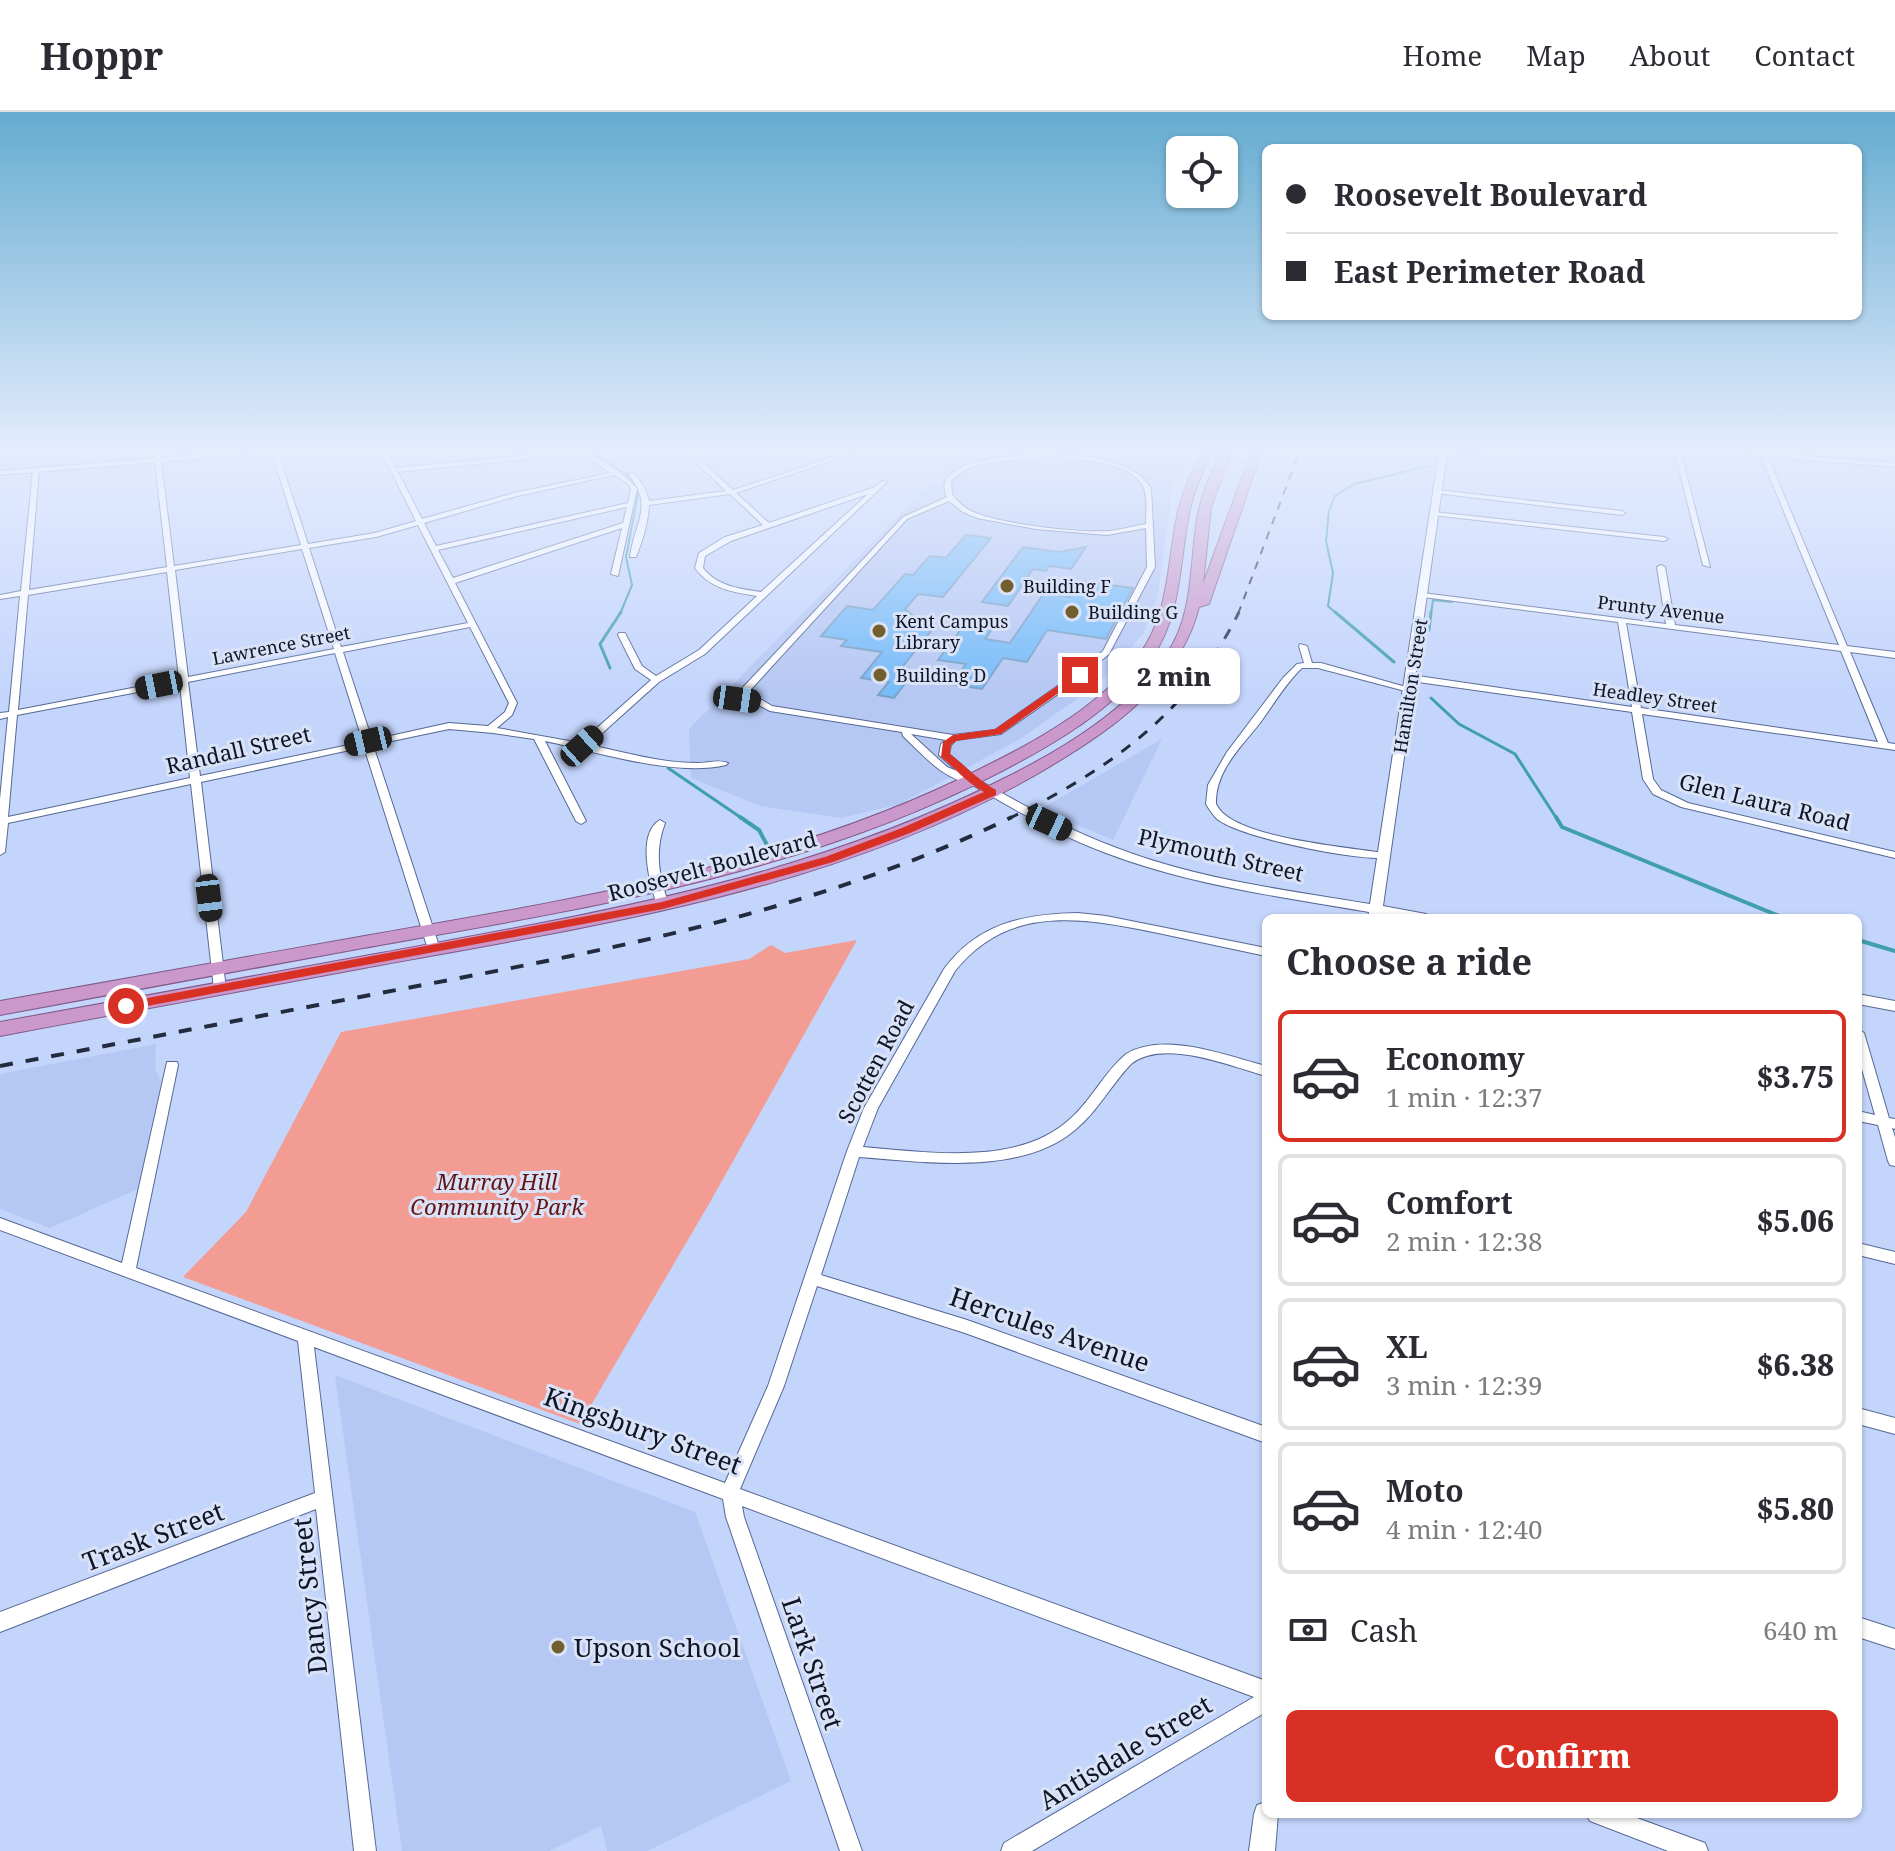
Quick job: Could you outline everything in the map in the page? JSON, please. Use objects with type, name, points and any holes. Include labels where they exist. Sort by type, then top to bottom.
[{"type":"highway","name":"Roosevelt Boulevard","points":[[660,897],[723,872],[846,834],[973,781],[1074,721],[1110,693],[1147,654],[1168,616],[1181,534]]},
{"type":"highway","name":"Roosevelt Boulevard","points":[[0,1008],[219,978],[660,897],[829,860],[906,831],[992,793],[1063,753],[1108,720],[1159,673],[1186,632],[1195,599],[1202,534]]},
{"type":"highway","points":[[1186,632],[1207,594],[1228,534]]},
{"type":"highway","name":"Roosevelt Boulevard","points":[[0,1029],[219,978]]},
{"type":"street","points":[[0,852],[30,534]]},
{"type":"street","points":[[167,534],[219,978]]},
{"type":"street","points":[[302,534],[432,940]]},
{"type":"street","points":[[0,597],[379,534]]},
{"type":"street","points":[[428,534],[513,703],[509,713],[489,730]]},
{"type":"street","points":[[436,548],[497,534]]},
{"type":"street","points":[[453,581],[597,534]]},
{"type":"street","points":[[615,574],[623,534]]},
{"type":"street","points":[[633,555],[640,534]]},
{"type":"street","points":[[743,534],[717,544],[698,561],[702,575],[733,589],[763,595]]},
{"type":"street","points":[[582,746],[656,680],[702,652],[828,534]]},
{"type":"street","points":[[890,534],[737,699],[759,702],[770,708],[953,738],[998,732],[1075,678],[1106,652],[1149,572],[1151,534]]},
{"type":"street","name":"Hamilton Street","points":[[1375,913],[1431,534]]},
{"type":"street","points":[[1619,534],[1664,539]]},
{"type":"street","points":[[1699,534],[1707,565]]},
{"type":"street","points":[[1796,534],[1843,649],[1890,746]]},
{"type":"street","points":[[1661,567],[1671,627]]},
{"type":"street","name":"Prunty Avenue","points":[[1423,595],[1895,655]]},
{"type":"street","name":"Glen Laura Road","points":[[1622,621],[1635,710],[1652,787],[1685,805],[1895,855]]},
{"type":"street","name":"Lawrence Street","points":[[0,716],[474,624]]},
{"type":"street","points":[[622,635],[638,667],[656,680]]},
{"type":"street","points":[[1303,646],[1308,664],[1295,670],[1271,705],[1233,748],[1219,770],[1211,804],[1223,819],[1247,831],[1384,856]]},
{"type":"street","name":"Headley Street","points":[[1308,664],[1410,684],[1635,710],[1890,746]]},
{"type":"street","name":"Randall Street","points":[[2,822],[449,726],[489,730],[679,764],[712,766],[723,763]]},
{"type":"street","points":[[900,730],[917,741],[944,769],[973,781]]},
{"type":"street","points":[[953,738],[946,744],[944,755],[973,781]]},
{"type":"street","points":[[539,739],[581,821]]},
{"type":"street","name":"Plymouth Street","points":[[973,781],[1085,840],[1131,857],[1375,913]]},
{"type":"street","points":[[660,823],[651,865],[660,897]]},
{"type":"street","name":"Scotten Road","points":[[730,1492],[776,1386],[871,1108],[950,969],[968,948],[993,932],[1037,918],[1078,916],[1262,951]]},
{"type":"street","points":[[1862,1000],[1895,1006]]},
{"type":"street","points":[[1862,1045],[1889,1123],[1895,1161]]},
{"type":"street","points":[[854,1151],[965,1158],[1021,1151],[1061,1134],[1078,1122],[1127,1059],[1139,1052],[1159,1048],[1262,1070]]},
{"type":"street","points":[[128,1271],[172,1065]]},
{"type":"street","points":[[1862,1117],[1889,1123]]},
{"type":"street","name":"Kingsbury Street","points":[[0,1224],[1262,1690]]},
{"type":"street","points":[[1862,1250],[1895,1258]]},
{"type":"street","name":"Hercules Avenue","points":[[814,1279],[1060,1359],[1262,1434]]},
{"type":"street","name":"Dancy Street","points":[[305,1336],[365,1851]]},
{"type":"street","points":[[1862,1417],[1895,1426]]},
{"type":"street","name":"Lark Street","points":[[730,1492],[735,1517],[851,1851]]},
{"type":"street","name":"Trask Street","points":[[0,1622],[324,1498]]},
{"type":"street","points":[[1862,1628],[1895,1639]]},
{"type":"street","name":"Antisdale Street","points":[[1012,1851],[1262,1703]]},
{"type":"street","points":[[1262,1851],[1266,1818]]},
{"type":"street","points":[[1608,1818],[1697,1851]]},
{"type":"shaded area","points":[[880,534],[1166,534],[1158,596],[1143,634],[1098,684],[1020,739],[900,804],[841,818],[760,806],[691,778],[689,729]]},
{"type":"shaded area","points":[[1162,739],[1113,840],[1041,809]]},
{"type":"shaded area","points":[[156,1044],[155,1069],[161,1081],[138,1189],[50,1228],[0,1209],[0,1074]]},
{"type":"shaded area","name":"Upson School","points":[[335,1375],[695,1512],[791,1781],[647,1851],[607,1851],[601,1826],[549,1851],[402,1851]]},
{"type":"green space","name":"Murray Hill Community Park","points":[[857,940],[709,1204],[580,1424],[183,1277],[246,1212],[341,1032],[749,959],[771,945],[785,953]]},
{"type":"building","points":[[966,535],[991,538],[943,597],[918,594],[905,609],[931,631],[896,675],[910,677],[894,698],[878,695],[889,682],[861,678],[882,652],[841,646],[847,640],[821,636],[847,606],[873,610],[905,574],[913,575],[930,556],[946,558]]},
{"type":"building","name":"Building F","points":[[1023,547],[1059,552],[1086,547],[1071,569],[1049,566],[1046,571],[1033,569],[1008,606],[982,602]]},
{"type":"building","points":[[1081,581],[1133,588],[1106,639],[1047,630],[1027,662],[1003,658],[982,689],[952,684],[966,664],[938,660],[965,624],[993,628],[985,639],[1010,643],[1044,593],[1070,597]]},
{"type":"waterway","points":[[621,613],[632,585],[626,557],[630,534]]},
{"type":"waterway","points":[[1327,534],[1333,573],[1328,606],[1337,614]]},
{"type":"waterway","points":[[1431,614],[1433,600],[1452,602]]},
{"type":"waterway","points":[[1335,612],[1394,662]]},
{"type":"waterway","points":[[1429,630],[1431,612]]},
{"type":"waterway","points":[[610,668],[600,644],[621,613]]},
{"type":"waterway","points":[[1431,698],[1459,724],[1515,754],[1557,819]]},
{"type":"waterway","points":[[668,768],[743,819]]},
{"type":"waterway","points":[[740,817],[759,830],[767,845]]},
{"type":"waterway","points":[[1556,817],[1562,827],[1774,914]]},
{"type":"waterway","points":[[1862,941],[1895,951]]},
{"type":"railway","points":[[1238,613],[1268,534]]},
{"type":"railway","points":[[1011,817],[1079,780],[1143,735],[1196,680],[1238,613]]},
{"type":"railway","points":[[0,1066],[578,955],[726,920],[871,876],[1011,817]]},
{"type":"place","name":"Building F","points":[[1007,586]]},
{"type":"place","name":"Building G","points":[[1072,612]]},
{"type":"place","name":"Kent Campus Library","points":[[879,631]]},
{"type":"place","name":"Building D","points":[[880,675]]},
{"type":"place","name":"Upson School","points":[[558,1647]]},
{"type":"route","points":[[126,1006],[578,923],[705,896],[829,860],[906,831],[992,793],[944,755],[946,744],[953,738],[998,732],[1080,675]]}]
